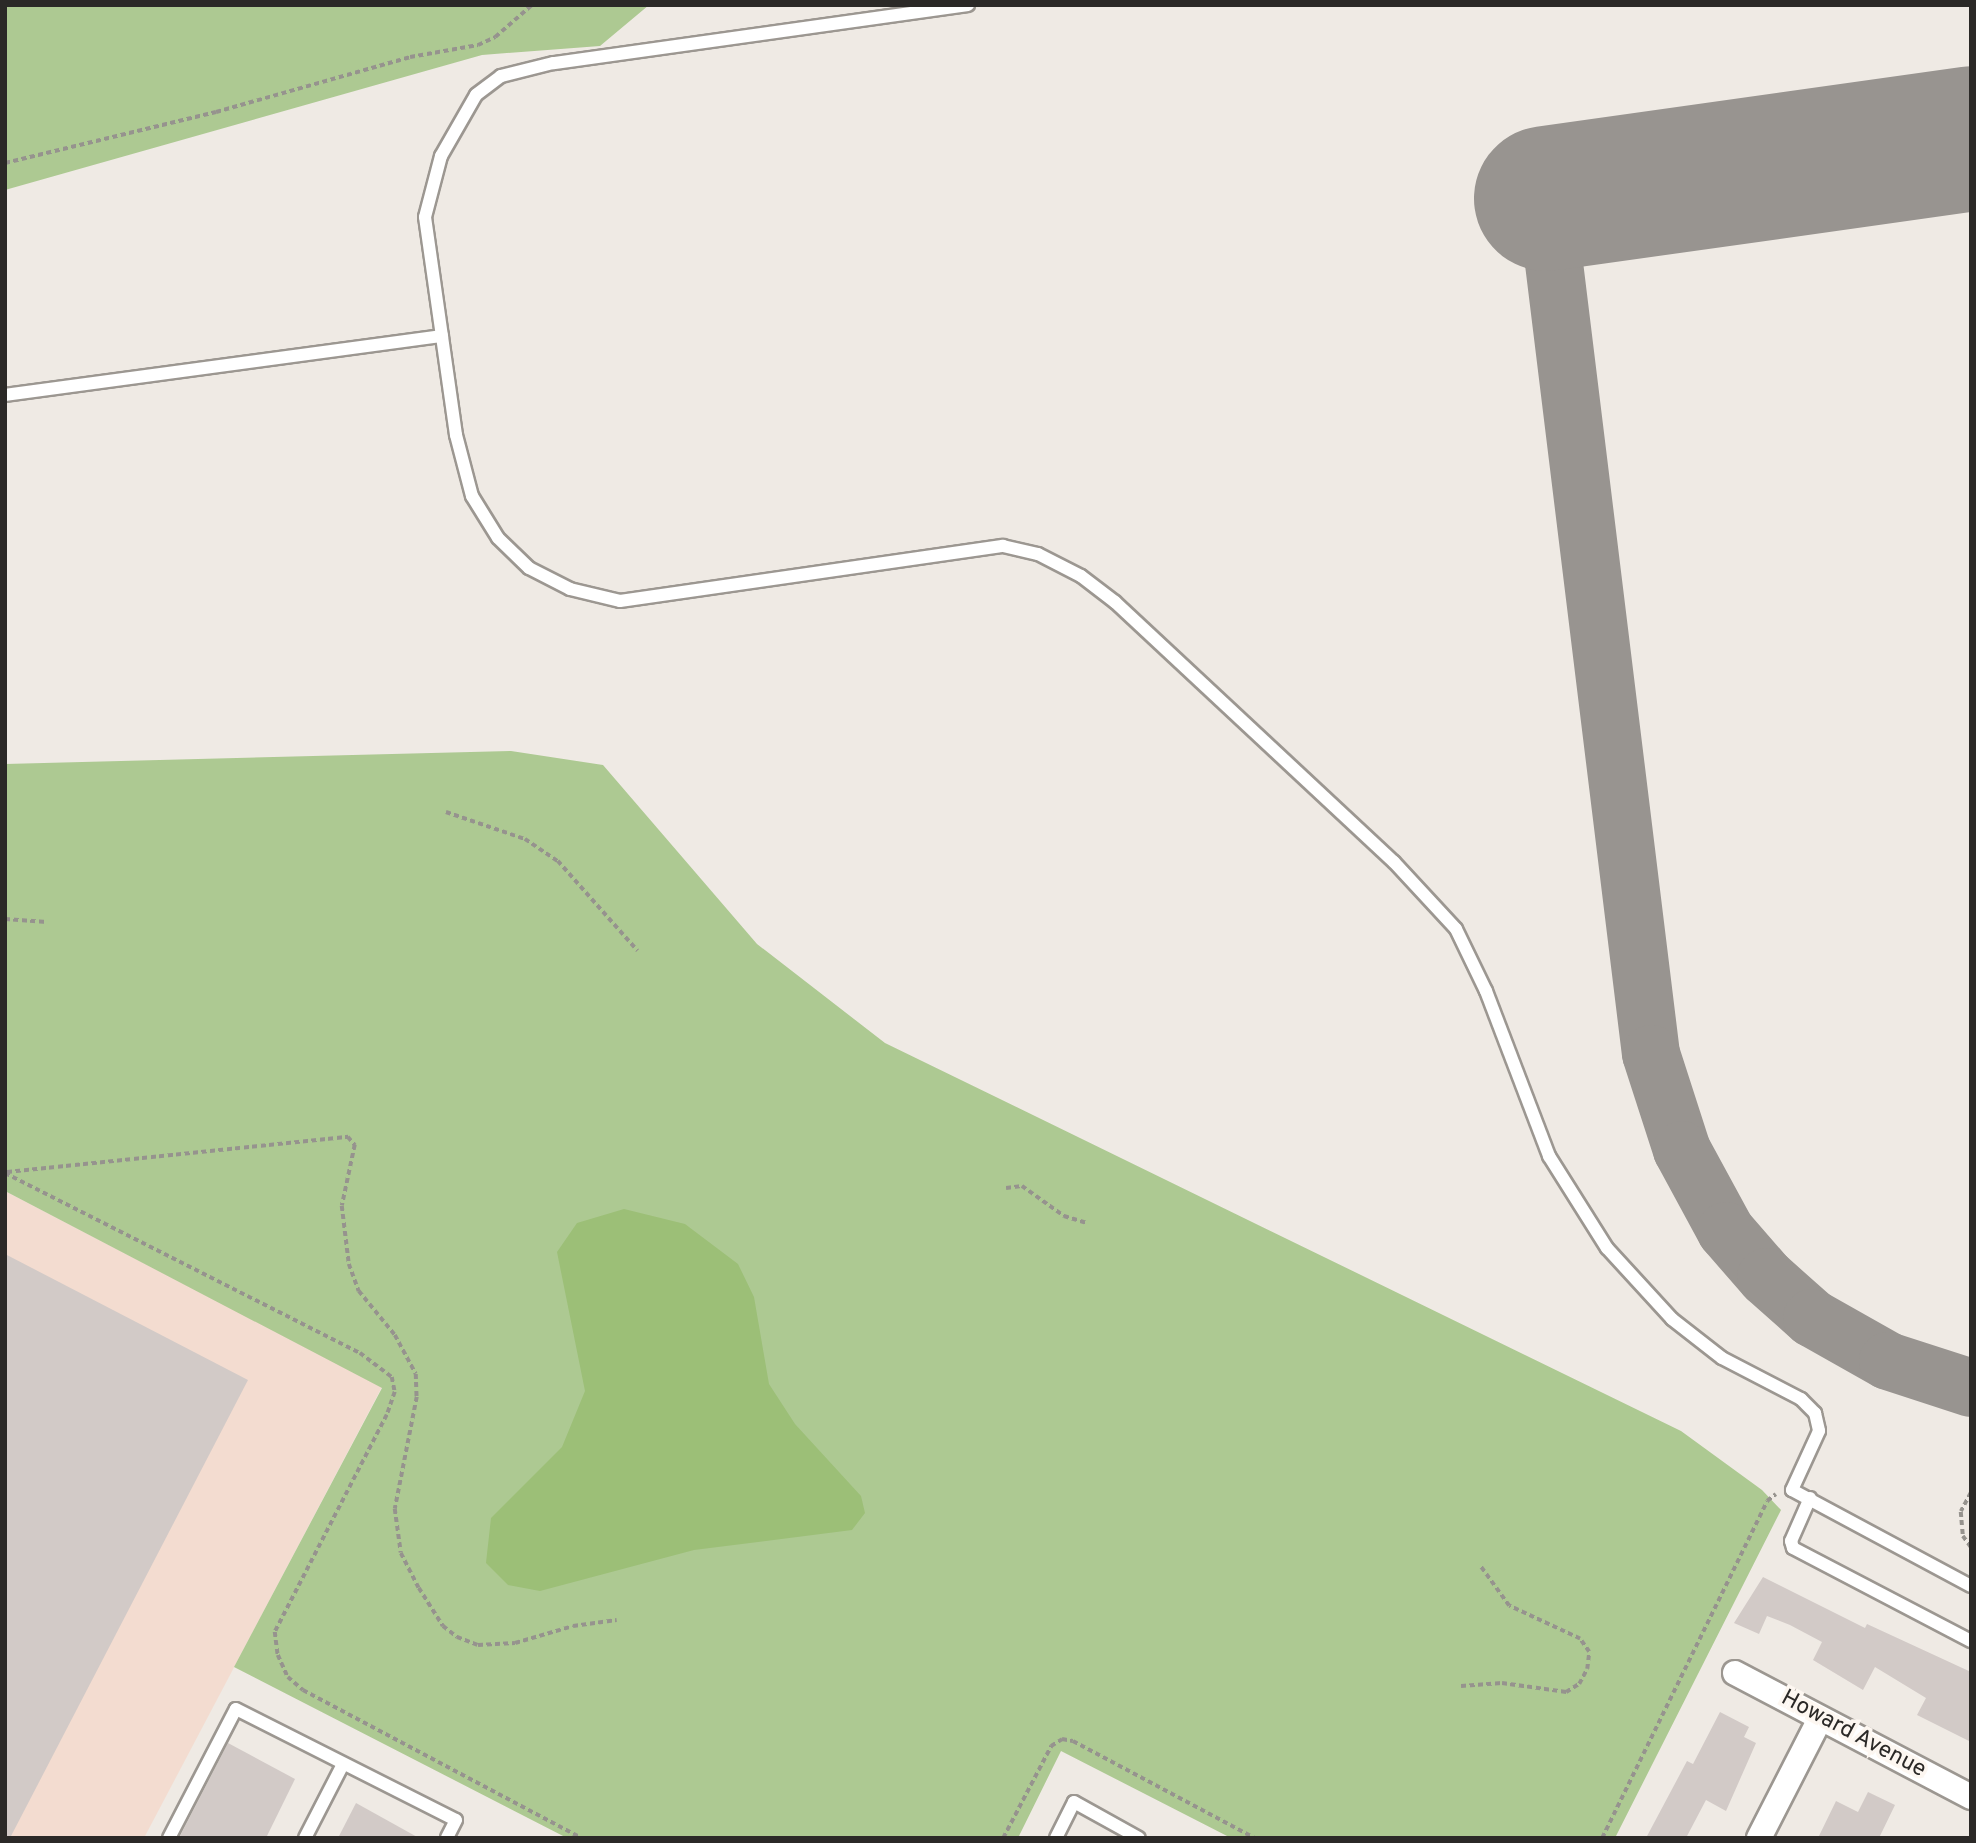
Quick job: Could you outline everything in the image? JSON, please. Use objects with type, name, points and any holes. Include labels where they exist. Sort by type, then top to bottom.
[{"type":"street","name":"Howard Avenue","points":[[1735,1673],[1971,1797]]},
{"type":"street","points":[[1759,1838],[1820,1719]]},
{"type":"lane","points":[[968,5],[553,63],[501,76],[476,95],[441,156],[425,217],[456,435],[472,496],[498,538],[529,568],[570,589],[620,601],[1003,547],[1038,554],[1081,576],[1115,602],[1394,862],[1456,929],[1486,991],[1549,1156],[1607,1248],[1672,1319],[1722,1358],[1801,1399],[1815,1413],[1819,1431],[1792,1490],[1971,1586]]},
{"type":"lane","points":[[5,395],[442,336]]},
{"type":"lane","points":[[1810,1498],[1791,1541],[1793,1548],[1971,1642]]},
{"type":"lane","points":[[169,1838],[236,1709],[456,1820],[447,1838]]},
{"type":"lane","points":[[306,1838],[344,1764]]},
{"type":"lane","points":[[1056,1838],[1074,1802],[1139,1838]]},
{"type":"path","points":[[5,163],[216,112],[410,57],[478,45],[495,37],[532,5]]},
{"type":"path","points":[[446,812],[526,839],[558,861],[638,951]]},
{"type":"path","points":[[5,919],[47,922]]},
{"type":"path","points":[[5,1172],[271,1146],[336,1134],[348,1137],[355,1145],[342,1206],[349,1264],[359,1291],[395,1335],[416,1374],[417,1397],[395,1509],[401,1553],[419,1588],[443,1626],[457,1637],[478,1644],[515,1643],[573,1626],[617,1619]]},
{"type":"path","points":[[5,1172],[359,1353],[392,1377],[395,1392],[387,1415],[275,1632],[278,1655],[288,1676],[303,1690],[581,1838]]},
{"type":"path","points":[[1006,1188],[1022,1186],[1064,1216],[1087,1223]]},
{"type":"path","points":[[1602,1838],[1767,1501],[1792,1490]]},
{"type":"path","points":[[1971,1493],[1961,1512],[1963,1536],[1971,1547]]},
{"type":"path","points":[[1461,1686],[1502,1683],[1566,1692],[1579,1684],[1587,1669],[1589,1652],[1580,1639],[1509,1606],[1480,1566]]},
{"type":"path","points":[[1003,1838],[1051,1746],[1062,1739],[1073,1741],[1255,1838]]},
{"type":"shaded area","points":[[5,1191],[382,1387],[144,1838],[5,1838]]},
{"type":"green space","points":[[5,5],[649,5],[600,46],[482,55],[5,190]]},
{"type":"green space","points":[[511,751],[603,765],[757,944],[885,1043],[1681,1431],[1762,1490],[1781,1510],[1615,1838],[1231,1838],[1061,1751],[1018,1838],[567,1838],[234,1667],[382,1388],[5,1191],[5,764]]},
{"type":"green space","points":[[624,1209],[685,1224],[738,1264],[754,1297],[769,1384],[795,1424],[861,1496],[865,1513],[852,1530],[694,1550],[540,1591],[508,1585],[486,1563],[491,1518],[562,1447],[585,1391],[557,1252],[577,1223]]},
{"type":"building","points":[[5,1254],[248,1380],[10,1838],[5,1838]]},
{"type":"building","points":[[1763,1577],[1865,1628],[1867,1624],[1971,1672],[1971,1742],[1917,1715],[1926,1698],[1875,1667],[1863,1690],[1813,1660],[1822,1642],[1790,1625],[1767,1616],[1759,1634],[1734,1623]]},
{"type":"building","points":[[1720,1712],[1749,1727],[1744,1737],[1756,1743],[1726,1811],[1706,1800],[1686,1838],[1646,1838],[1687,1761],[1693,1764]]},
{"type":"building","points":[[228,1743],[295,1779],[266,1838],[179,1838]]},
{"type":"building","points":[[1868,1792],[1895,1805],[1879,1838],[1818,1838],[1836,1801],[1858,1812]]},
{"type":"building","points":[[356,1803],[419,1838],[338,1838]]},
{"type":"taxiway","points":[[1546,198],[1651,1054],[1682,1150],[1726,1231],[1766,1277],[1812,1318],[1888,1361],[1971,1388]]},
{"type":"runway","points":[[1546,198],[1971,138]]}]
